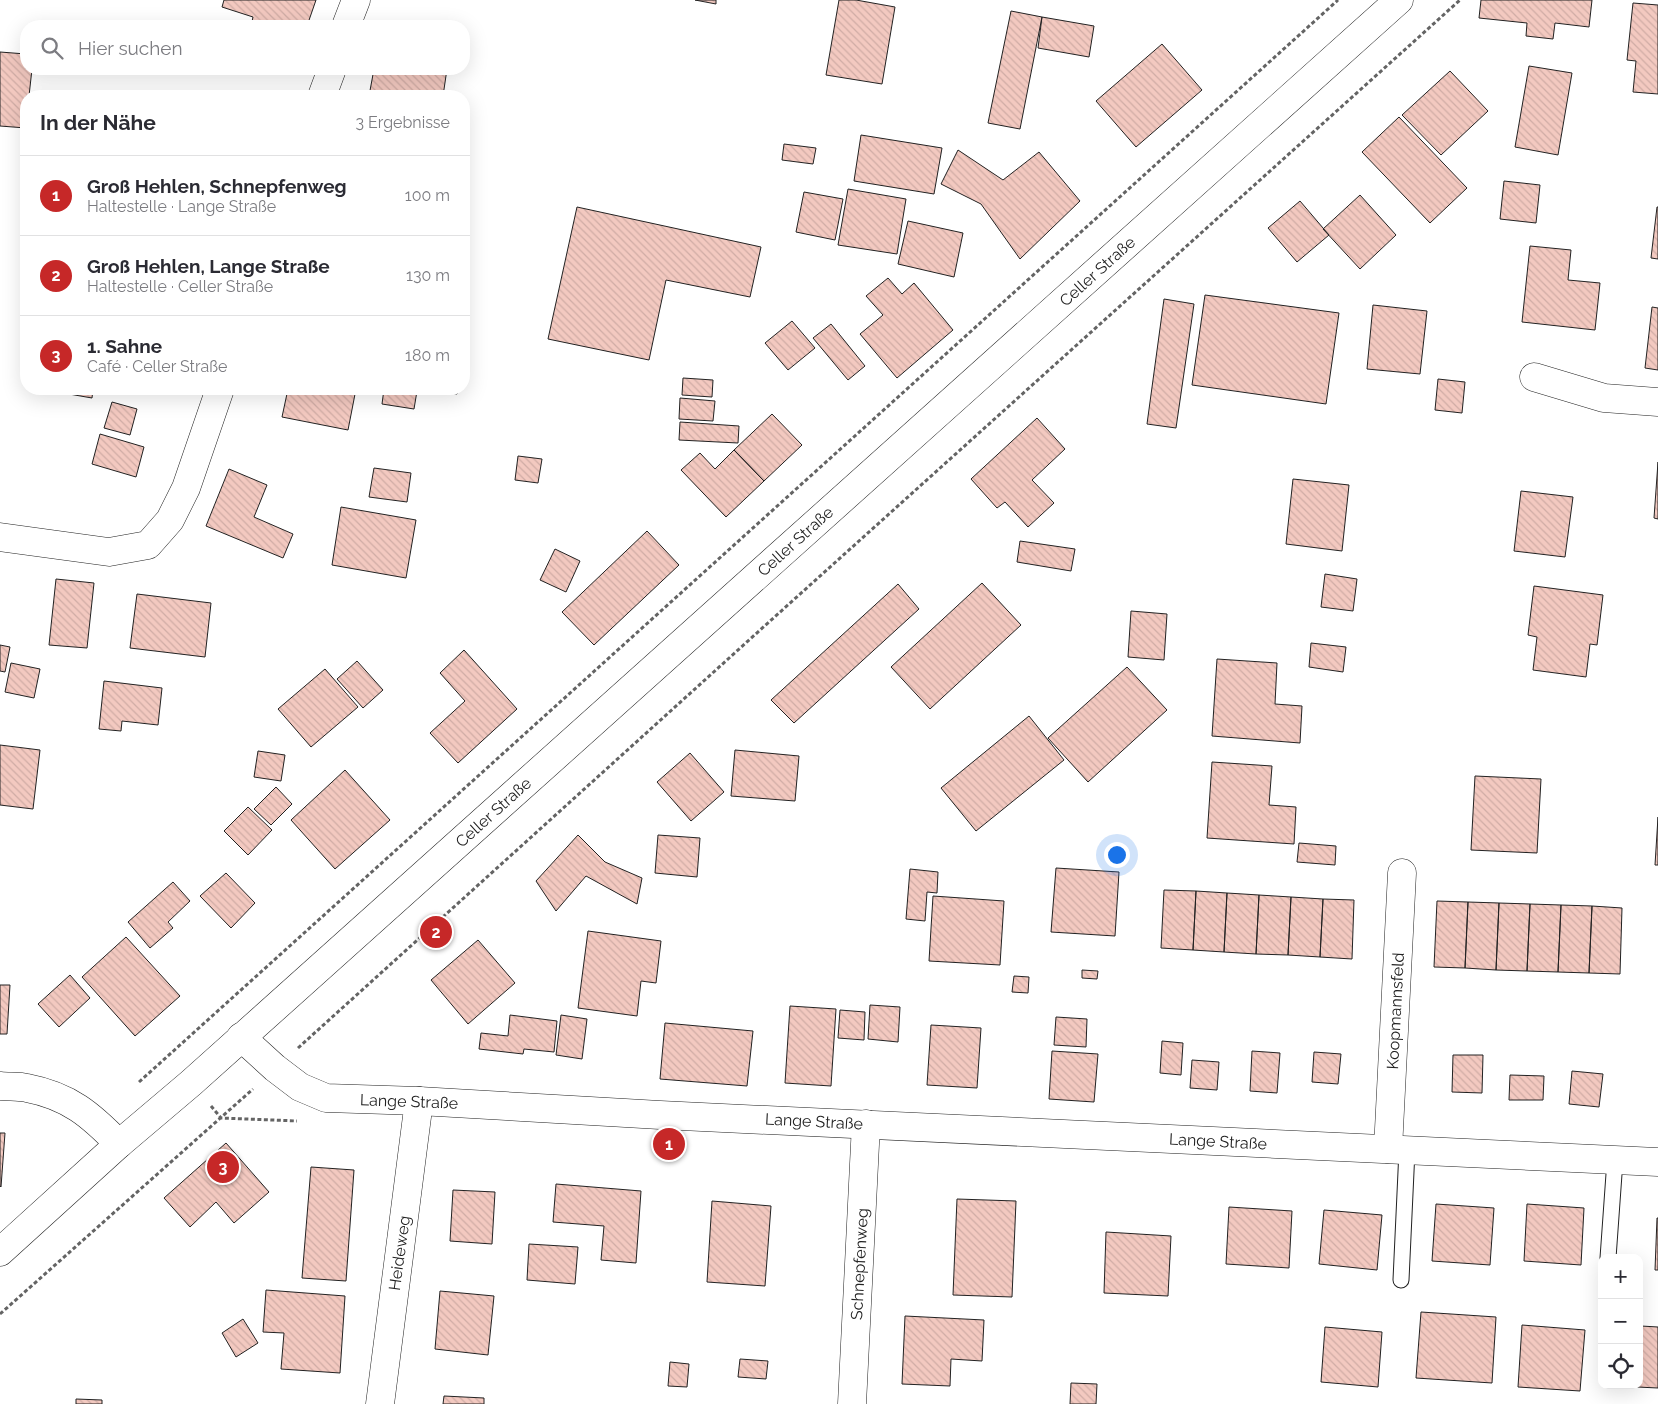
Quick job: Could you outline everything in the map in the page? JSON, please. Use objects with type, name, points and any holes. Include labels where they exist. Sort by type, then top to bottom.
[{"type":"main road","points":[[348,20],[356,0]]},
{"type":"main road","name":"Celler Straße","points":[[0,1252],[1400,0]]},
{"type":"main road","points":[[324,90],[330,75]]},
{"type":"main road","points":[[1534,376],[1604,398],[1658,402]]},
{"type":"main road","points":[[0,537],[109,552],[148,545],[170,520],[186,488],[218,395]]},
{"type":"main road","name":"Koopmannsfeld","points":[[1397,1150],[1402,873]]},
{"type":"main road","name":"Lange Straße","points":[[241,1037],[275,1068],[300,1087],[326,1098],[1658,1162]]},
{"type":"main road","points":[[0,1086],[27,1088],[70,1102],[96,1120],[119,1144]]},
{"type":"main road","name":"Heideweg","points":[[380,1404],[419,1101]]},
{"type":"main road","name":"Schnepfenweg","points":[[852,1404],[866,1124]]},
{"type":"lane","points":[[1397,1150],[1401,1280]]},
{"type":"lane","points":[[1608,1254],[1614,1160]]},
{"type":"path","points":[[167,1058],[1338,0]]},
{"type":"path","points":[[359,993],[1460,0]]},
{"type":"path","points":[[0,1314],[221,1118],[310,1122],[326,1098]]},
{"type":"building","points":[[224,0],[316,0],[309,20],[252,20],[253,17],[222,7]]},
{"type":"building","points":[[695,0],[716,0],[716,4]]},
{"type":"building","points":[[839,0],[856,0],[895,7],[882,84],[826,75]]},
{"type":"building","points":[[1481,0],[1592,0],[1589,27],[1555,23],[1553,39],[1526,36],[1527,23],[1479,18]]},
{"type":"building","points":[[1633,3],[1658,5],[1658,94],[1633,92],[1636,61],[1627,60]]},
{"type":"building","points":[[1011,11],[1042,17],[1020,129],[988,123]]},
{"type":"building","points":[[1042,17],[1094,26],[1089,57],[1038,48]]},
{"type":"building","points":[[1162,44],[1202,90],[1136,147],[1096,101]]},
{"type":"building","points":[[0,52],[20,54],[20,75],[31,75],[30,90],[20,90],[20,128],[0,126]]},
{"type":"building","points":[[1529,66],[1572,73],[1558,155],[1515,147]]},
{"type":"building","points":[[1450,71],[1488,111],[1441,155],[1402,115]]},
{"type":"building","points":[[373,75],[446,75],[444,90],[370,90]]},
{"type":"building","points":[[1399,117],[1467,188],[1430,223],[1362,152]]},
{"type":"building","points":[[861,135],[942,148],[934,194],[854,181]]},
{"type":"building","points":[[784,144],[816,148],[813,164],[782,160]]},
{"type":"building","points":[[958,150],[1003,180],[1039,152],[1080,201],[1020,259],[981,204],[941,184]]},
{"type":"building","points":[[1504,181],[1540,185],[1536,223],[1500,219]]},
{"type":"building","points":[[848,189],[906,199],[897,254],[838,245]]},
{"type":"building","points":[[804,192],[843,199],[835,240],[796,232]]},
{"type":"building","points":[[1360,195],[1396,235],[1360,269],[1323,229]]},
{"type":"building","points":[[1300,201],[1329,235],[1297,262],[1268,228]]},
{"type":"building","points":[[577,207],[761,247],[750,297],[666,280],[649,360],[548,339]]},
{"type":"building","points":[[1658,207],[1658,259],[1651,258]]},
{"type":"building","points":[[908,221],[963,233],[954,277],[898,264]]},
{"type":"building","points":[[1530,246],[1571,250],[1568,280],[1600,283],[1595,330],[1522,322]]},
{"type":"building","points":[[888,278],[902,294],[914,283],[953,330],[897,378],[860,334],[883,315],[866,296]]},
{"type":"building","points":[[1205,295],[1339,313],[1326,404],[1192,385]]},
{"type":"building","points":[[1164,299],[1194,304],[1176,428],[1147,424]]},
{"type":"building","points":[[1373,305],[1427,311],[1420,374],[1367,369]]},
{"type":"building","points":[[1652,307],[1658,308],[1658,370],[1645,368]]},
{"type":"building","points":[[792,321],[815,348],[788,370],[765,343]]},
{"type":"building","points":[[831,324],[865,366],[848,380],[813,338]]},
{"type":"building","points":[[683,378],[713,380],[712,397],[682,395]]},
{"type":"building","points":[[1438,379],[1465,382],[1462,413],[1435,410]]},
{"type":"building","points":[[75,395],[92,395],[92,398]]},
{"type":"building","points":[[287,395],[355,395],[348,430],[282,417]]},
{"type":"building","points":[[383,395],[416,395],[414,409],[382,404]]},
{"type":"building","points":[[680,398],[715,401],[713,421],[679,419]]},
{"type":"building","points":[[112,402],[137,409],[130,435],[104,428]]},
{"type":"building","points":[[772,414],[802,445],[764,481],[734,450]]},
{"type":"building","points":[[1037,418],[1065,449],[1032,480],[1054,503],[1028,527],[1005,502],[997,508],[971,479]]},
{"type":"building","points":[[680,422],[739,426],[738,443],[679,440]]},
{"type":"building","points":[[100,434],[144,447],[136,477],[92,464]]},
{"type":"building","points":[[734,450],[764,481],[726,517],[681,470],[700,453],[715,469]]},
{"type":"building","points":[[518,456],[542,459],[538,483],[515,480]]},
{"type":"building","points":[[1658,462],[1658,519],[1654,518]]},
{"type":"building","points":[[374,468],[411,473],[407,502],[369,497]]},
{"type":"building","points":[[229,469],[267,485],[254,517],[293,534],[283,558],[206,526]]},
{"type":"building","points":[[1293,479],[1349,485],[1342,551],[1286,544]]},
{"type":"building","points":[[1521,491],[1573,497],[1565,557],[1514,551]]},
{"type":"building","points":[[341,507],[416,520],[406,578],[332,565]]},
{"type":"building","points":[[647,531],[679,565],[594,645],[562,612]]},
{"type":"building","points":[[1020,541],[1075,549],[1071,571],[1017,562]]},
{"type":"building","points":[[555,549],[580,561],[566,592],[540,580]]},
{"type":"building","points":[[1325,574],[1357,579],[1353,611],[1321,607]]},
{"type":"building","points":[[56,579],[94,583],[87,648],[49,645]]},
{"type":"building","points":[[982,583],[1021,625],[930,709],[891,667]]},
{"type":"building","points":[[898,584],[919,609],[794,723],[771,700]]},
{"type":"building","points":[[1534,586],[1603,595],[1597,645],[1590,644],[1586,677],[1533,670],[1537,637],[1528,635]]},
{"type":"building","points":[[137,594],[211,603],[205,657],[130,648]]},
{"type":"building","points":[[1131,611],[1167,614],[1164,660],[1128,657]]},
{"type":"building","points":[[1311,643],[1346,647],[1343,672],[1309,667]]},
{"type":"building","points":[[0,645],[10,647],[5,672],[0,671]]},
{"type":"building","points":[[464,650],[517,709],[458,763],[430,733],[465,701],[440,673]]},
{"type":"building","points":[[1217,659],[1277,663],[1275,704],[1302,706],[1300,743],[1212,736]]},
{"type":"building","points":[[357,661],[383,690],[363,708],[337,679]]},
{"type":"building","points":[[11,663],[40,669],[34,698],[5,692]]},
{"type":"building","points":[[1127,667],[1167,710],[1088,782],[1048,738]]},
{"type":"building","points":[[325,669],[358,707],[311,747],[278,709]]},
{"type":"building","points":[[104,681],[162,688],[158,725],[122,721],[121,731],[99,729]]},
{"type":"building","points":[[1029,716],[1064,760],[976,831],[941,788]]},
{"type":"building","points":[[0,745],[40,750],[33,809],[0,805]]},
{"type":"building","points":[[735,750],[799,756],[795,801],[731,796]]},
{"type":"building","points":[[258,751],[285,755],[281,781],[254,777]]},
{"type":"building","points":[[690,753],[724,792],[691,821],[657,782]]},
{"type":"building","points":[[1212,762],[1272,766],[1269,805],[1296,807],[1294,844],[1207,838]]},
{"type":"building","points":[[345,770],[390,820],[335,869],[291,820]]},
{"type":"building","points":[[1475,776],[1541,779],[1537,853],[1471,850]]},
{"type":"building","points":[[276,787],[292,804],[271,825],[254,809]]},
{"type":"building","points":[[248,807],[272,830],[248,855],[224,831]]},
{"type":"building","points":[[1658,817],[1658,865],[1655,865]]},
{"type":"building","points":[[578,835],[605,862],[642,878],[637,904],[586,876],[556,911],[536,881]]},
{"type":"building","points":[[658,835],[700,838],[697,877],[655,873]]},
{"type":"building","points":[[1299,843],[1336,846],[1335,865],[1297,862]]},
{"type":"building","points":[[1056,868],[1119,872],[1115,936],[1051,932]]},
{"type":"building","points":[[910,869],[938,872],[937,893],[927,892],[925,921],[906,919]]},
{"type":"building","points":[[226,873],[255,903],[231,928],[200,896]]},
{"type":"building","points":[[173,882],[190,901],[168,922],[173,928],[150,948],[128,922]]},
{"type":"building","points":[[1164,890],[1196,891],[1193,950],[1161,948]]},
{"type":"building","points":[[1196,891],[1227,893],[1224,952],[1193,950]]},
{"type":"building","points":[[1227,893],[1259,895],[1256,954],[1224,952]]},
{"type":"building","points":[[1259,895],[1291,897],[1288,955],[1256,954]]},
{"type":"building","points":[[933,896],[1004,901],[1000,965],[929,961]]},
{"type":"building","points":[[1291,897],[1323,899],[1320,957],[1288,955]]},
{"type":"building","points":[[1323,899],[1354,900],[1352,959],[1320,957]]},
{"type":"building","points":[[1437,901],[1468,902],[1465,968],[1434,967]]},
{"type":"building","points":[[1468,902],[1499,903],[1496,970],[1465,968]]},
{"type":"building","points":[[1499,903],[1530,904],[1527,971],[1496,970]]},
{"type":"building","points":[[1530,904],[1561,905],[1558,972],[1527,971]]},
{"type":"building","points":[[1561,905],[1592,906],[1589,973],[1558,972]]},
{"type":"building","points":[[1592,906],[1622,908],[1620,974],[1589,973]]},
{"type":"building","points":[[588,931],[661,941],[656,983],[641,981],[637,1016],[578,1008]]},
{"type":"building","points":[[126,937],[180,996],[135,1036],[82,977]]},
{"type":"building","points":[[478,940],[515,983],[468,1024],[431,980]]},
{"type":"building","points":[[1082,970],[1098,971],[1097,979],[1082,978]]},
{"type":"building","points":[[70,975],[90,998],[59,1027],[38,1004]]},
{"type":"building","points":[[1014,976],[1029,977],[1028,993],[1012,992]]},
{"type":"building","points":[[0,985],[10,985],[7,1034],[0,1034]]},
{"type":"building","points":[[870,1005],[900,1007],[898,1042],[868,1039]]},
{"type":"building","points":[[790,1006],[836,1009],[831,1086],[785,1083]]},
{"type":"building","points":[[840,1010],[865,1012],[864,1040],[838,1038]]},
{"type":"building","points":[[510,1015],[557,1021],[554,1052],[524,1049],[523,1054],[479,1049],[481,1033],[508,1036]]},
{"type":"building","points":[[561,1015],[587,1019],[582,1059],[556,1055]]},
{"type":"building","points":[[1056,1017],[1087,1019],[1086,1047],[1054,1045]]},
{"type":"building","points":[[665,1023],[753,1031],[747,1086],[660,1079]]},
{"type":"building","points":[[931,1025],[981,1028],[977,1088],[927,1085]]},
{"type":"building","points":[[1162,1041],[1183,1043],[1181,1075],[1160,1073]]},
{"type":"building","points":[[1052,1051],[1098,1054],[1094,1102],[1049,1099]]},
{"type":"building","points":[[1252,1051],[1280,1053],[1277,1093],[1250,1091]]},
{"type":"building","points":[[1314,1052],[1341,1054],[1338,1084],[1312,1082]]},
{"type":"building","points":[[1453,1055],[1483,1055],[1482,1093],[1452,1092]]},
{"type":"building","points":[[1192,1060],[1219,1062],[1217,1090],[1190,1088]]},
{"type":"building","points":[[1572,1071],[1603,1074],[1599,1107],[1569,1104]]},
{"type":"building","points":[[1510,1075],[1544,1076],[1543,1100],[1509,1100]]},
{"type":"building","points":[[0,1133],[5,1133],[1,1187],[0,1186]]},
{"type":"building","points":[[226,1143],[269,1192],[234,1223],[216,1202],[190,1227],[164,1198]]},
{"type":"building","points":[[311,1167],[354,1170],[346,1281],[302,1278]]},
{"type":"building","points":[[556,1184],[641,1191],[636,1263],[601,1260],[604,1226],[553,1222]]},
{"type":"building","points":[[453,1190],[495,1192],[492,1244],[450,1241]]},
{"type":"building","points":[[957,1199],[1016,1201],[1012,1297],[953,1295]]},
{"type":"building","points":[[712,1201],[771,1206],[765,1286],[707,1282]]},
{"type":"building","points":[[1436,1204],[1494,1208],[1490,1265],[1432,1261]]},
{"type":"building","points":[[1527,1204],[1584,1208],[1581,1265],[1524,1261]]},
{"type":"building","points":[[1229,1207],[1292,1211],[1289,1268],[1226,1264]]},
{"type":"building","points":[[1324,1210],[1382,1215],[1377,1270],[1319,1264]]},
{"type":"building","points":[[1657,1218],[1658,1270],[1655,1270]]},
{"type":"building","points":[[1106,1232],[1171,1236],[1168,1296],[1104,1293]]},
{"type":"building","points":[[529,1244],[578,1247],[575,1284],[527,1280]]},
{"type":"building","points":[[266,1290],[345,1296],[340,1373],[281,1369],[284,1333],[263,1332]]},
{"type":"building","points":[[440,1291],[494,1296],[488,1355],[435,1349]]},
{"type":"building","points":[[1421,1312],[1496,1317],[1492,1383],[1416,1378]]},
{"type":"building","points":[[905,1316],[984,1320],[982,1361],[951,1359],[950,1386],[902,1384]]},
{"type":"building","points":[[243,1319],[258,1343],[236,1357],[222,1333]]},
{"type":"building","points":[[1522,1325],[1585,1330],[1580,1391],[1518,1387]]},
{"type":"building","points":[[1643,1326],[1658,1327],[1658,1388],[1643,1387]]},
{"type":"building","points":[[1325,1327],[1382,1332],[1378,1387],[1321,1382]]},
{"type":"building","points":[[740,1359],[768,1361],[766,1379],[738,1377]]},
{"type":"building","points":[[670,1362],[689,1364],[687,1387],[668,1386]]},
{"type":"building","points":[[1071,1383],[1097,1384],[1096,1404],[1070,1404]]},
{"type":"building","points":[[444,1396],[484,1398],[484,1404],[443,1404]]},
{"type":"building","points":[[76,1399],[102,1400],[102,1404],[76,1404]]},
{"type":"place","name":"Groß Hehlen, Lange Straße","points":[[436,932]]},
{"type":"place","name":"Groß Hehlen, Schnepfenweg","points":[[669,1144]]},
{"type":"place","name":"1. Sahne","points":[[223,1167]]}]
